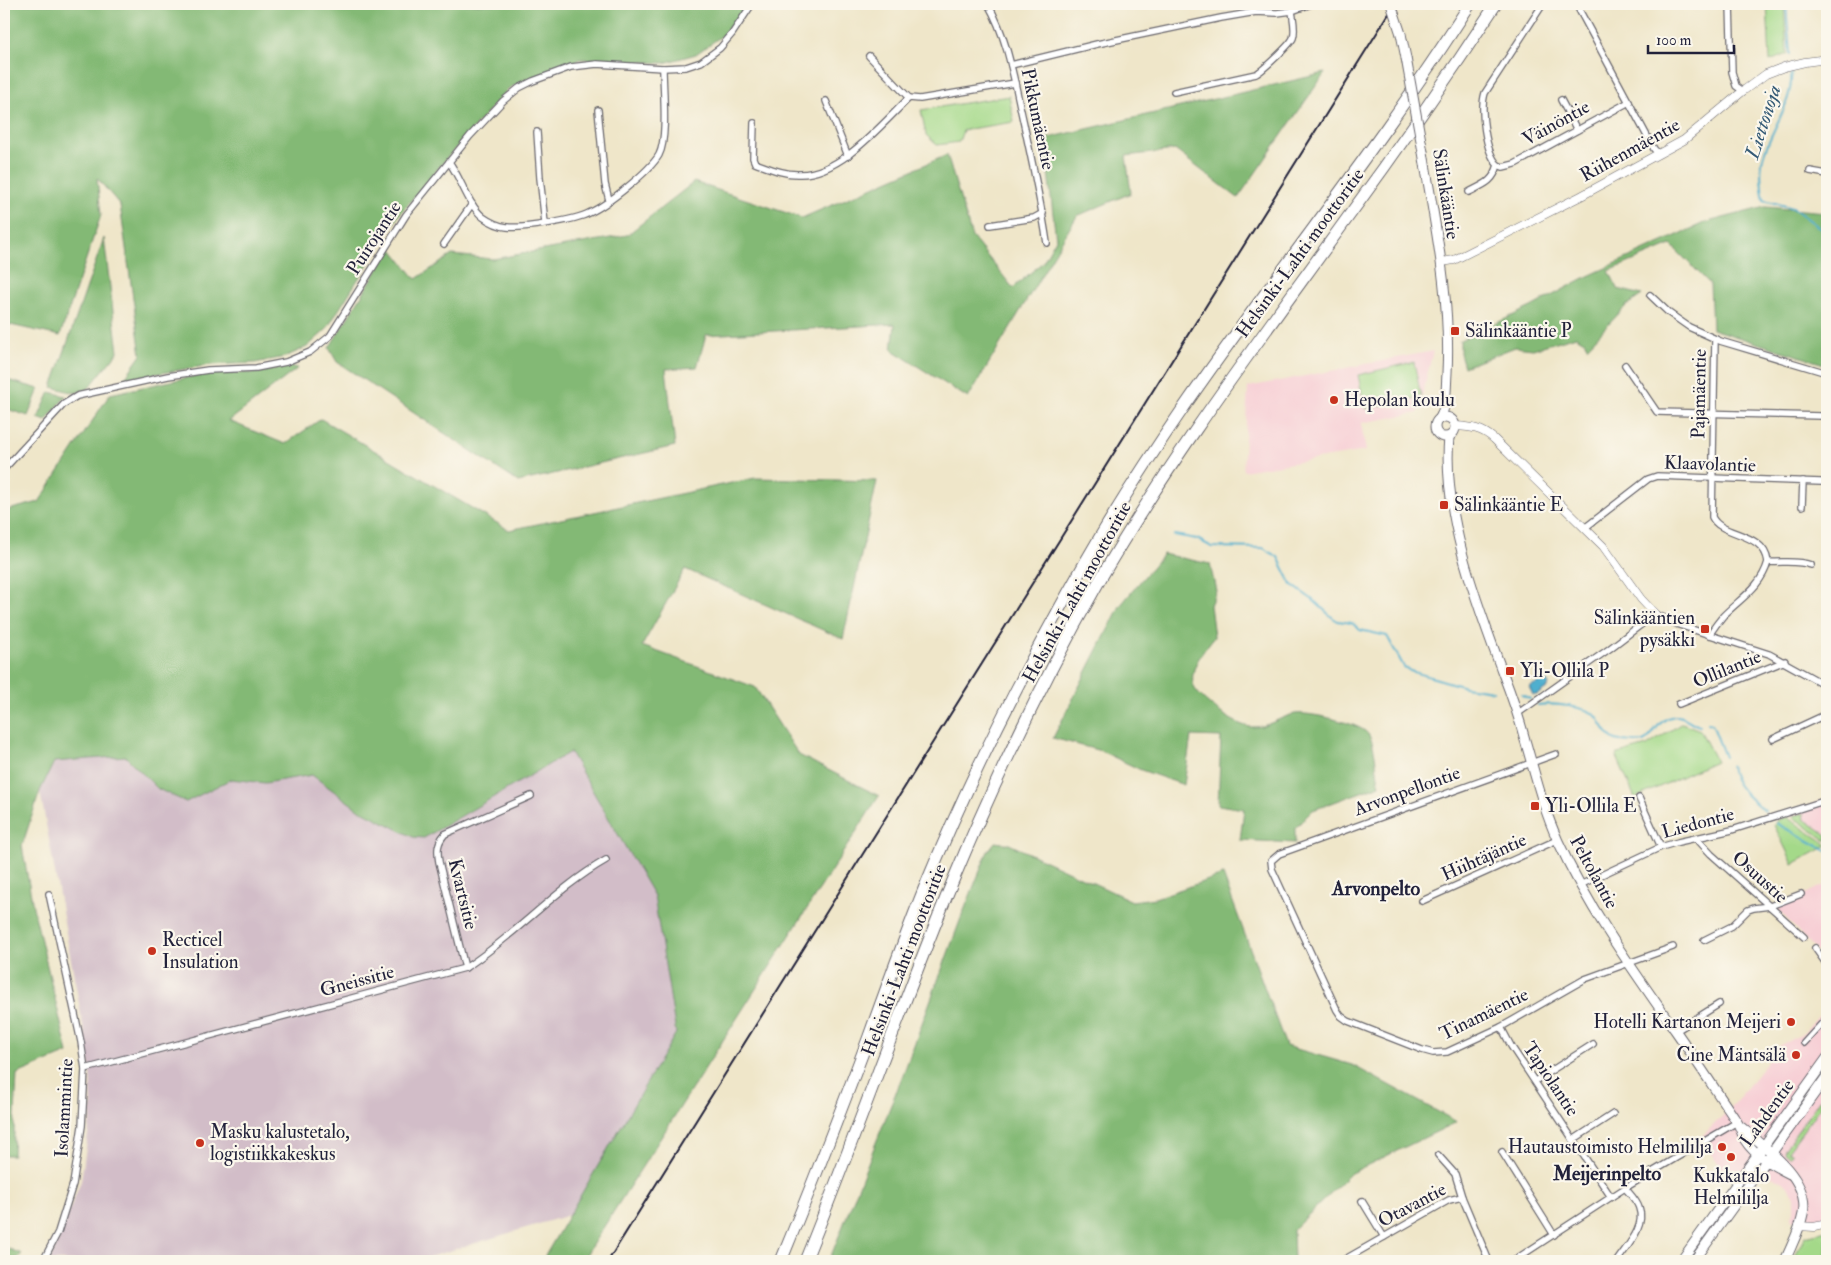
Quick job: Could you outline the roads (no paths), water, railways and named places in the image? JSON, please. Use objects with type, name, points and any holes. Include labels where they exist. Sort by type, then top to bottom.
[{"type":"highway","name":"Helsinki-Lahti moottoritie","points":[[781,1261],[823,1156],[916,909],[950,830],[998,726],[1074,582],[1172,423],[1392,120],[1470,4]]},
{"type":"highway","name":"Helsinki-Lahti moottoritie","points":[[805,1261],[855,1137],[952,882],[1017,738],[1066,643],[1124,540],[1191,436],[1409,133],[1496,4]]},
{"type":"main road","name":"Sälinkääntie","points":[[1391,4],[1401,34],[1406,58],[1442,262],[1448,337],[1446,392],[1443,412],[1440,418]]},
{"type":"main road","name":"Sälinkääntie","points":[[1446,392],[1454,422]]},
{"type":"main road","points":[[1446,416],[1454,422],[1454,432],[1446,437],[1435,429],[1436,423],[1440,418],[1446,416]]},
{"type":"main road","name":"Peltolantie","points":[[1446,437],[1457,531],[1464,559],[1518,714],[1541,797],[1557,840],[1580,885],[1628,964],[1738,1123],[1744,1139],[1758,1154],[1770,1157]]},
{"type":"main road","name":"Lahdentie","points":[[1681,1261],[1827,1058]]},
{"type":"main road","name":"Lahdentie","points":[[1694,1261],[1827,1076]]},
{"type":"main road","name":"Peltolantie","points":[[1738,1123],[1764,1146],[1770,1157]]},
{"type":"main road","points":[[1770,1157],[1790,1174],[1799,1185],[1804,1209],[1785,1261]]},
{"type":"street","name":"Puirojantie","points":[[4,469],[64,404],[77,396],[168,376],[208,370],[256,368],[286,362],[310,352],[330,336],[406,215],[486,118],[519,88],[571,67],[597,64],[664,68],[686,67],[701,62],[711,56],[732,34],[752,4]]},
{"type":"street","name":"Pikkumäentie","points":[[988,4],[998,22],[1012,65],[1048,243]]},
{"type":"street","points":[[1012,65],[1097,44],[1228,17],[1256,12],[1276,13],[1292,11],[1311,4]]},
{"type":"street","points":[[1469,192],[1492,179],[1495,176],[1498,165],[1489,152],[1482,107],[1485,93],[1543,4]]},
{"type":"street","points":[[1576,4],[1659,154]]},
{"type":"street","points":[[1730,4],[1732,72],[1736,86],[1742,91]]},
{"type":"street","points":[[1174,92],[1256,74],[1263,70],[1293,40],[1292,11]]},
{"type":"street","points":[[868,56],[909,98],[920,99],[1015,83]]},
{"type":"street","name":"Riihenmäentie","points":[[1442,262],[1454,260],[1684,140],[1742,91],[1766,74],[1784,67],[1827,59]]},
{"type":"street","points":[[449,162],[480,215],[497,225],[519,227],[583,216],[610,200],[645,171],[660,154],[664,137],[664,68]]},
{"type":"street","points":[[754,123],[753,158],[755,163],[789,174],[813,173],[828,168],[848,156],[909,98]]},
{"type":"street","points":[[1561,100],[1576,130]]},
{"type":"street","points":[[826,101],[848,156]]},
{"type":"street","name":"Väinöntie","points":[[1498,165],[1503,167],[1515,164],[1629,102]]},
{"type":"street","points":[[598,110],[605,184],[610,200]]},
{"type":"street","points":[[537,132],[545,222]]},
{"type":"street","points":[[1810,171],[1827,174]]},
{"type":"street","points":[[444,244],[472,204]]},
{"type":"street","points":[[990,225],[1034,218],[1043,213]]},
{"type":"street","points":[[1650,295],[1669,313],[1689,327],[1715,339],[1827,373]]},
{"type":"street","name":"Pajamäentie","points":[[1715,339],[1712,517],[1715,524],[1737,532],[1757,544],[1765,551],[1768,562]]},
{"type":"street","points":[[1625,365],[1657,412],[1821,416]]},
{"type":"street","points":[[1454,422],[1488,433],[1586,527],[1603,546],[1640,599],[1655,614],[1679,625],[1769,654],[1785,661],[1827,686]]},
{"type":"street","name":"Klaavolantie","points":[[1586,527],[1648,479],[1658,476],[1821,482]]},
{"type":"street","points":[[1802,506],[1803,481]]},
{"type":"street","points":[[1709,635],[1722,617],[1758,584],[1765,574],[1768,562],[1792,561],[1810,565]]},
{"type":"street","points":[[1518,714],[1637,629],[1655,614]]},
{"type":"street","name":"Ollilantie","points":[[1679,704],[1785,661]]},
{"type":"street","points":[[1773,739],[1827,714]]},
{"type":"street","name":"Arvonpellontie","points":[[1271,861],[1280,854],[1556,754]]},
{"type":"street","name":"Kvartsitie","points":[[465,968],[439,862],[437,850],[440,841],[445,834],[531,796]]},
{"type":"street","points":[[1639,798],[1661,847]]},
{"type":"street","name":"Liedontie","points":[[1580,885],[1661,847],[1780,816],[1827,800]]},
{"type":"street","name":"Osuustie","points":[[1697,839],[1711,854],[1804,937]]},
{"type":"street","name":"Hiihtäjäntie","points":[[1422,901],[1557,840]]},
{"type":"street","name":"Gneissitie","points":[[85,1069],[465,968],[486,955],[585,872],[606,860]]},
{"type":"street","name":"Tinamäentie","points":[[1271,861],[1272,869],[1341,1016],[1358,1025],[1432,1052],[1447,1052],[1500,1027],[1585,979],[1673,947]]},
{"type":"street","name":"Isolammintie","points":[[43,1261],[58,1232],[73,1184],[82,1126],[85,1069],[81,1042],[49,894]]},
{"type":"street","points":[[1704,940],[1732,926],[1748,910],[1770,906],[1801,894]]},
{"type":"street","points":[[1815,948],[1827,965]]},
{"type":"street","points":[[1676,1031],[1719,1004]]},
{"type":"street","points":[[1804,1043],[1827,1018]]},
{"type":"street","name":"Tapiolantie","points":[[1500,1027],[1611,1197]]},
{"type":"street","points":[[1534,1081],[1593,1044]]},
{"type":"street","points":[[1573,1140],[1613,1114]]},
{"type":"street","points":[[1513,1261],[1625,1188],[1738,1123]]},
{"type":"street","points":[[1502,1152],[1554,1235]]},
{"type":"street","points":[[1438,1155],[1455,1174],[1462,1197]]},
{"type":"street","points":[[1617,1261],[1640,1223],[1639,1207],[1625,1188]]},
{"type":"street","name":"Otavantie","points":[[1342,1261],[1449,1200],[1462,1197],[1489,1261]]},
{"type":"street","points":[[1362,1201],[1384,1237]]},
{"type":"street","points":[[1799,1226],[1814,1227],[1827,1224]]},
{"type":"water","points":[[1545,679],[1549,684],[1548,687],[1537,695],[1533,695],[1529,687]]},
{"type":"waterway","name":"Liettonoja","points":[[1786,4],[1790,54]]},
{"type":"waterway","name":"Liettonoja","points":[[1791,70],[1791,81],[1786,103],[1762,160],[1761,177],[1764,200],[1793,208],[1827,233]]},
{"type":"waterway","points":[[1174,535],[1197,539],[1212,547],[1263,548],[1278,557],[1292,585],[1333,618],[1338,621],[1352,623],[1360,630],[1387,636],[1404,667],[1410,671],[1465,687],[1493,691]]},
{"type":"waterway","points":[[1522,695],[1530,699]]},
{"type":"waterway","points":[[1538,705],[1552,704],[1586,710],[1597,717],[1612,738],[1620,741],[1643,742],[1650,737],[1664,720],[1675,716],[1682,717],[1700,726]]},
{"type":"waterway","points":[[1708,723],[1712,724],[1725,757]]},
{"type":"waterway","points":[[1731,766],[1732,773],[1739,786],[1765,811]]},
{"type":"waterway","points":[[1776,823],[1827,851]]},
{"type":"railway","points":[[608,1261],[1395,4]]},
{"type":"place","name":"Sälinkääntie P","points":[[1455,331]]},
{"type":"place","name":"Hepolan koulu","points":[[1334,400]]},
{"type":"place","name":"Sälinkääntie E","points":[[1444,505]]},
{"type":"place","name":"Sälinkääntien pysäkki","points":[[1705,629]]},
{"type":"place","name":"Yli-Ollila P","points":[[1510,671]]},
{"type":"place","name":"Yli-Ollila E","points":[[1535,806]]},
{"type":"place","name":"Recticel Insulation","points":[[152,951]]},
{"type":"place","name":"Hotelli Kartanon Meijeri","points":[[1791,1022]]},
{"type":"place","name":"Cine Mäntsälä","points":[[1796,1055]]},
{"type":"place","name":"Masku kalustetalo, logistiikkakeskus","points":[[200,1143]]},
{"type":"place","name":"Hautaustoimisto Helmililja","points":[[1722,1147]]},
{"type":"place","name":"Kukkatalo Helmililja","points":[[1731,1157]]},
{"type":"district","name":"Arvonpelto","points":[[1376,888]]},
{"type":"district","name":"Meijerinpelto","points":[[1607,1173]]}]
